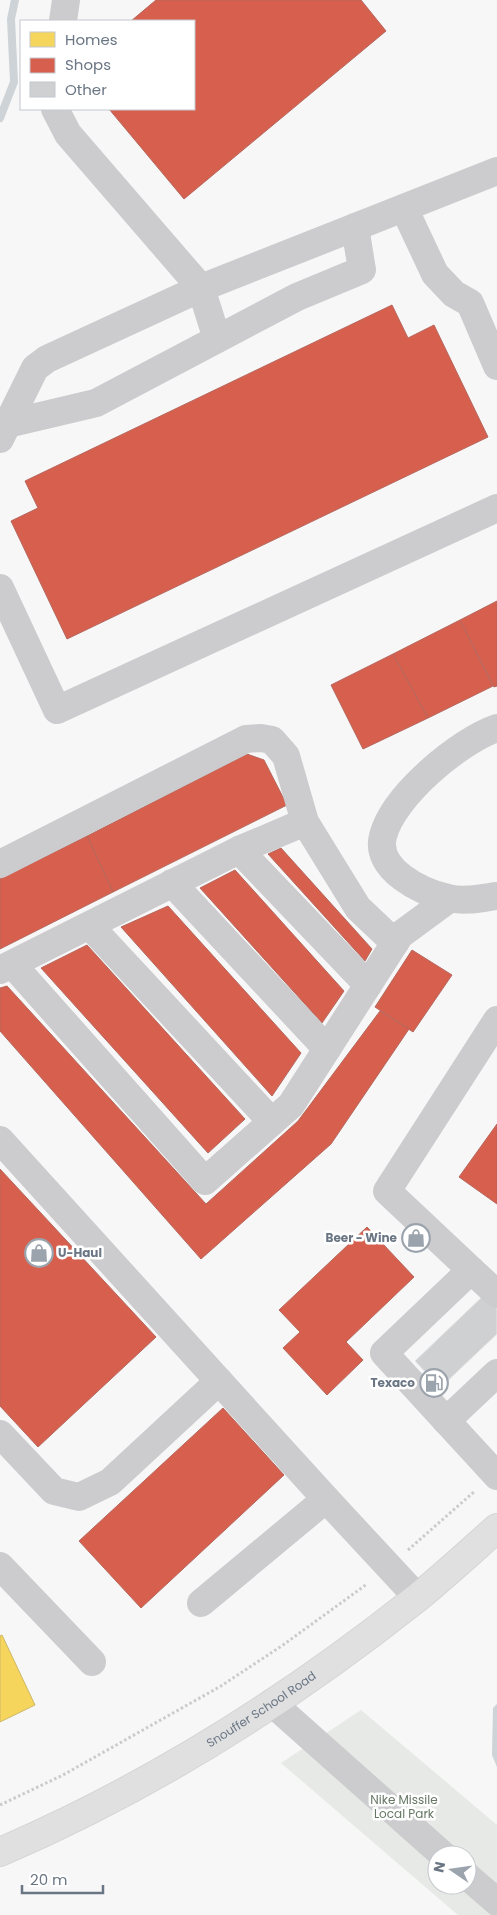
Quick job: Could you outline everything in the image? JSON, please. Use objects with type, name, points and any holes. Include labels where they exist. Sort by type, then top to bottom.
[{"type":"main road","name":"Snouffer School Road","points":[[0,1852],[82,1813],[162,1770],[272,1703],[337,1658],[417,1597],[497,1528]]},
{"type":"lane","points":[[63,20],[66,0]]},
{"type":"lane","points":[[55,110],[68,134],[201,288],[217,339]]},
{"type":"lane","points":[[4,431],[35,368],[47,359],[201,288],[497,171]]},
{"type":"lane","points":[[404,208],[435,274],[454,294],[470,303],[497,366]]},
{"type":"lane","points":[[4,431],[96,403],[297,297],[362,270],[354,227]]},
{"type":"lane","points":[[0,588],[57,710],[497,508]]},
{"type":"lane","points":[[497,728],[457,749],[427,775],[404,798],[390,819],[382,837],[385,858],[400,876],[425,891],[449,898],[471,900],[497,896]]},
{"type":"lane","points":[[0,864],[246,739],[262,738],[272,740],[286,756],[305,822],[358,908],[395,943]]},
{"type":"lane","points":[[305,822],[239,850],[6,968],[205,1181],[291,1105],[400,935],[449,898]]},
{"type":"lane","points":[[239,850],[368,985]]},
{"type":"lane","points":[[172,883],[327,1049]]},
{"type":"lane","points":[[90,926],[272,1122]]},
{"type":"lane","points":[[497,1020],[388,1191],[497,1294]]},
{"type":"lane","points":[[0,1140],[326,1500],[417,1597]]},
{"type":"lane","points":[[471,1270],[384,1353],[446,1422],[486,1483]]},
{"type":"lane","points":[[446,1422],[497,1373]]},
{"type":"lane","points":[[0,1434],[54,1492],[79,1496],[110,1482],[219,1381]]},
{"type":"lane","points":[[201,1603],[326,1500]]},
{"type":"lane","points":[[0,1566],[92,1662]]},
{"type":"lane","points":[[272,1703],[433,1845]]},
{"type":"lane","points":[[477,1885],[497,1902]]},
{"type":"path","points":[[425,1536],[486,1483]]},
{"type":"path","points":[[0,1805],[63,1775],[221,1686],[283,1645],[366,1584]]},
{"type":"green space","name":"Nike Missile Local Park","points":[[361,1710],[497,1825],[497,1915],[458,1915],[435,1895],[477,1895],[477,1845],[427,1845],[427,1888],[281,1763]]},
{"type":"shaded area","points":[[497,1704],[497,1767],[492,1755],[493,1708]]},
{"type":"building: Homes","points":[[2,1635],[35,1705],[0,1722],[0,1636]]},
{"type":"building: Shops","points":[[156,0],[361,0],[386,31],[184,199],[110,110],[195,110],[195,20],[132,20]]},
{"type":"building: Shops","points":[[392,305],[408,338],[434,325],[488,437],[67,639],[11,521],[38,508],[25,481]]},
{"type":"building: Shops","points":[[497,601],[497,686],[494,687],[460,620]]},
{"type":"building: Shops","points":[[460,620],[493,686],[428,718],[393,654]]},
{"type":"building: Shops","points":[[393,654],[428,718],[363,749],[331,685]]},
{"type":"building: Shops","points":[[247,754],[264,760],[287,805],[113,892],[87,836]]},
{"type":"building: Shops","points":[[87,836],[113,892],[0,949],[0,879]]},
{"type":"building: Shops","points":[[281,848],[372,949],[365,961],[268,854]]},
{"type":"building: Shops","points":[[235,870],[344,991],[322,1023],[200,888]]},
{"type":"building: Shops","points":[[168,906],[301,1053],[272,1096],[121,927]]},
{"type":"building: Shops","points":[[87,945],[245,1119],[208,1153],[41,968]]},
{"type":"building: Shops","points":[[412,950],[452,975],[413,1032],[375,1007]]},
{"type":"building: Shops","points":[[7,986],[206,1204],[298,1121],[380,1011],[409,1029],[331,1144],[201,1259],[0,1031],[0,988]]},
{"type":"building: Shops","points":[[497,1124],[497,1204],[459,1177]]},
{"type":"building: Shops","name":"U-Haul","points":[[0,1169],[156,1337],[38,1447],[0,1406]]},
{"type":"building: Shops","points":[[367,1227],[414,1277],[346,1342],[363,1360],[327,1395],[283,1348],[300,1332],[279,1310]]},
{"type":"building: Shops","points":[[223,1408],[284,1475],[141,1608],[79,1541]]},
{"type":"building: Other","points":[[484,1295],[497,1309],[497,1334],[440,1388],[415,1361]]},
{"type":"waterway","points":[[0,118],[14,82],[11,19],[15,0]]},
{"type":"place","name":"Beer - Wine","points":[[416,1238]]},
{"type":"place","name":"U-Haul","points":[[39,1253]]},
{"type":"place","name":"Texaco","points":[[434,1383]]}]
